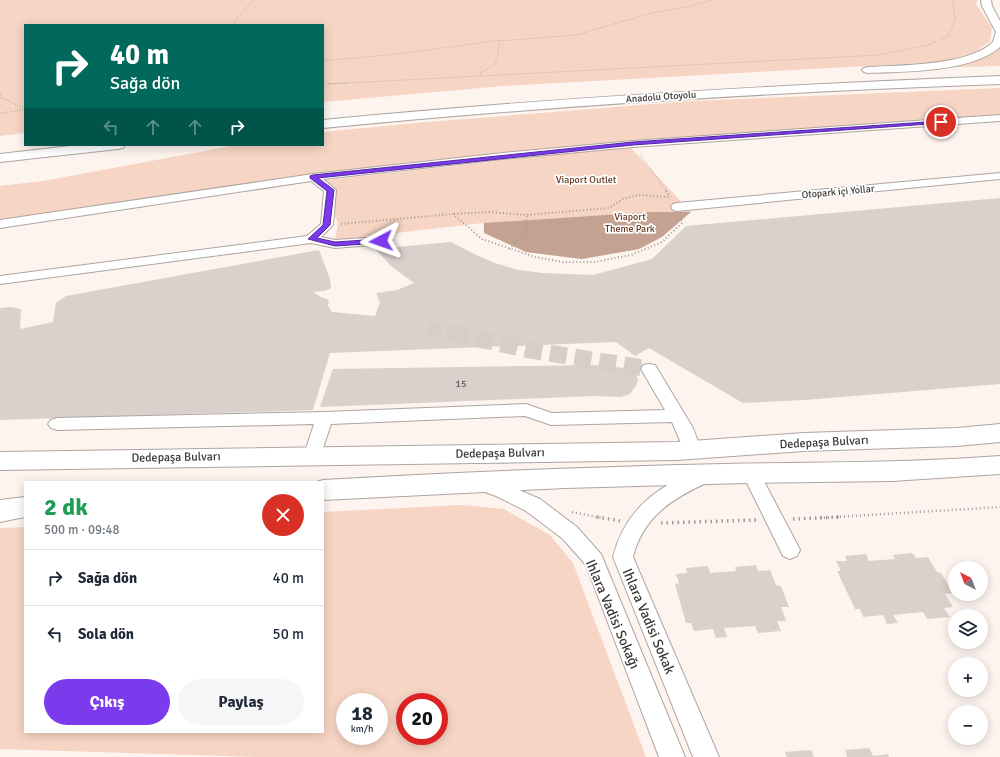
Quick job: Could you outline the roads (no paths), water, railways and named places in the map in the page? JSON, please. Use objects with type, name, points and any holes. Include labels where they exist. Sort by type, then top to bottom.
[{"type":"highway","points":[[856,71],[955,63],[986,53],[996,46],[1000,40],[1000,32],[987,6],[986,0]]},
{"type":"highway","name":"Anadolu Otoyolu","points":[[324,113],[517,96],[678,85],[882,74],[1000,71]]},
{"type":"highway","name":"Anadolu Otoyolu","points":[[324,124],[551,103],[705,93],[1000,80]]},
{"type":"highway","points":[[678,85],[700,83]]},
{"type":"highway","points":[[0,147],[24,144]]},
{"type":"highway","points":[[0,158],[109,146]]},
{"type":"main road","name":"Dedepaşa Bulvarı","points":[[0,461],[692,450],[804,442],[957,437],[1000,432]]},
{"type":"main road","points":[[0,474],[28,460]]},
{"type":"main road","points":[[324,490],[474,481],[751,473],[846,472],[969,468],[1000,465]]},
{"type":"main road","points":[[0,511],[24,507]]},
{"type":"street","points":[[0,224],[313,177],[633,144],[1000,118]]},
{"type":"street","name":"Otopark içi Yollar","points":[[677,207],[1000,176]]},
{"type":"street","points":[[311,239],[327,225],[330,190],[313,177]]},
{"type":"street","points":[[0,280],[311,239],[335,244],[381,241]]},
{"type":"street","points":[[649,370],[684,428],[692,450]]},
{"type":"street","points":[[57,424],[324,418],[526,410],[551,419],[677,416]]},
{"type":"street","points":[[313,455],[324,418]]},
{"type":"street","points":[[751,473],[790,550]]},
{"type":"street","name":"Ihlara Vadisi Sokak","points":[[706,757],[623,557],[630,535],[636,523],[658,502],[687,483],[710,474]]},
{"type":"street","name":"Ihlara Vadisi Sokağı","points":[[474,481],[503,491],[533,505],[570,533],[594,560],[672,757]]},
{"type":"tunnel","points":[[428,327],[457,334]]},
{"type":"tunnel","points":[[452,333],[530,350],[649,369]]},
{"type":"park label","name":"Viaport Outlet","points":[[586,179]]},
{"type":"park label","name":"Viaport Theme Park","points":[[630,222]]}]
